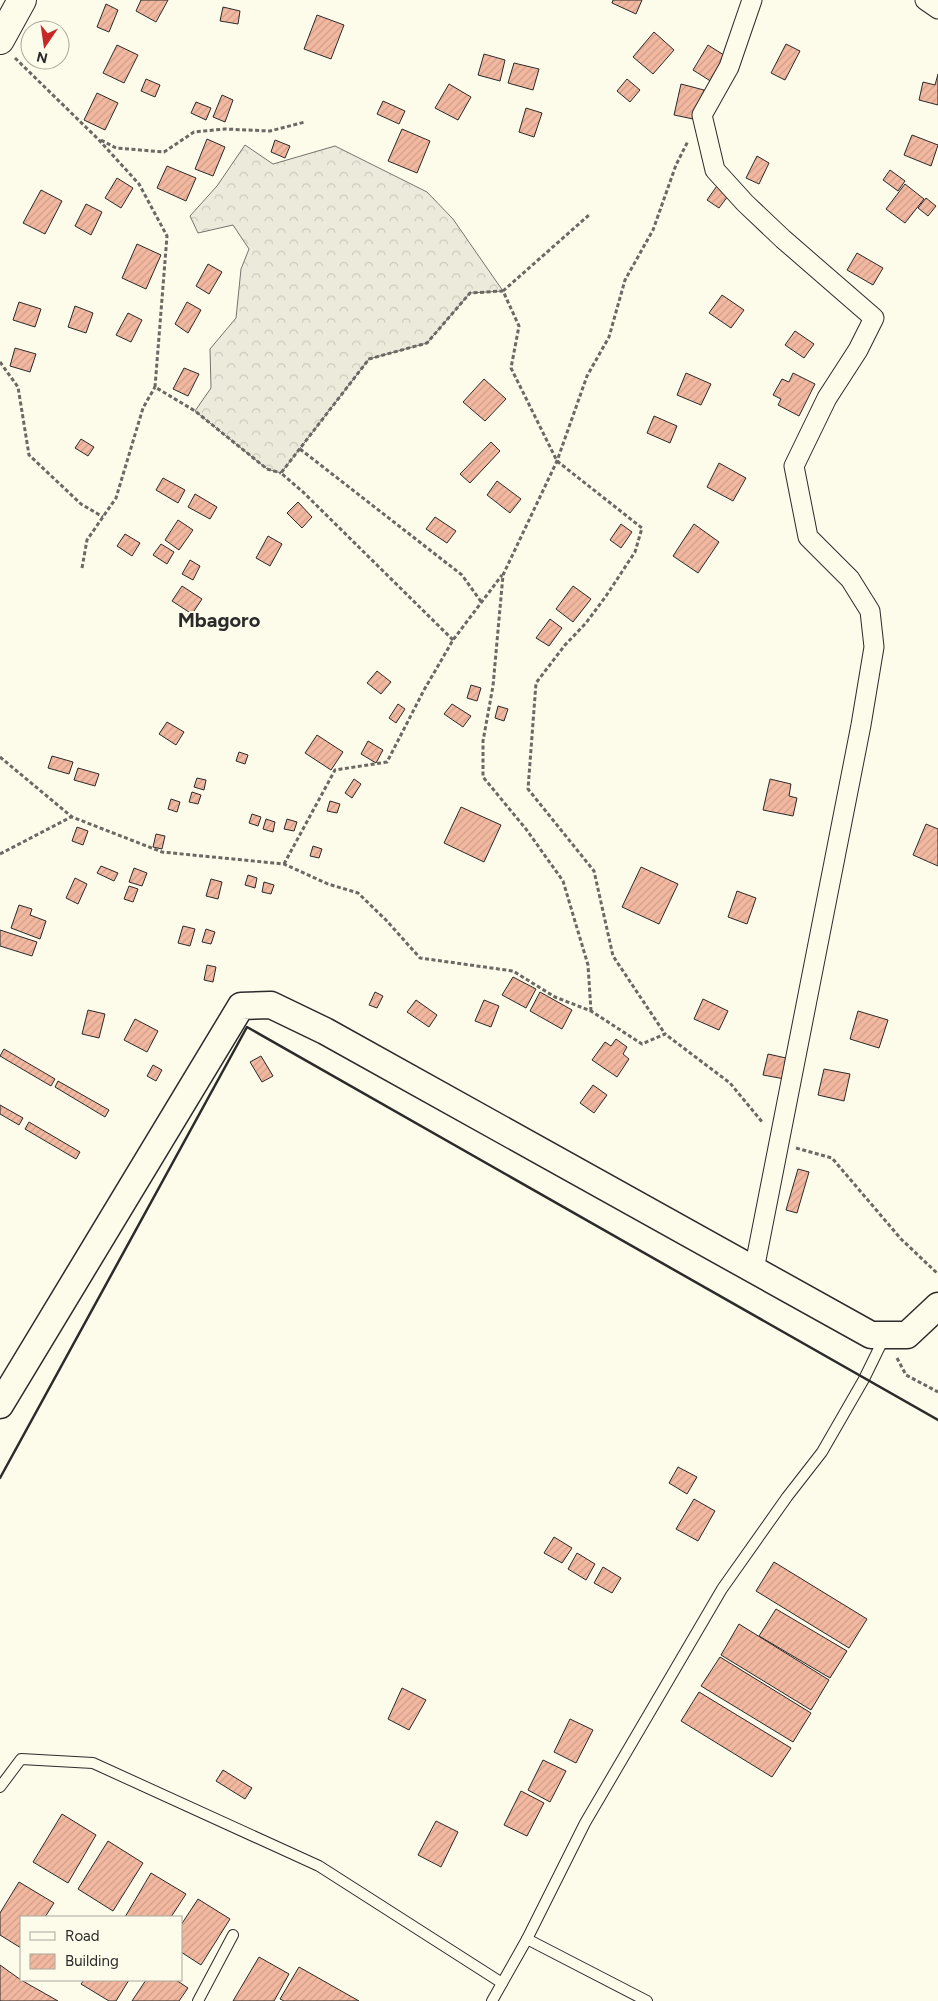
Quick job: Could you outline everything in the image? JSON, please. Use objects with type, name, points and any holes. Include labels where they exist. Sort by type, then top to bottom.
[{"type":"main road","points":[[6,48],[22,0]]},
{"type":"street","points":[[752,0],[729,67],[702,114],[715,170],[745,203],[783,239],[874,318],[858,350],[827,398],[794,466],[808,537],[850,578],[870,611],[874,647],[861,725],[754,1270]]},
{"type":"street","points":[[925,0],[938,9]]},
{"type":"street","points":[[0,1404],[241,1006],[271,1005],[325,1031],[872,1335],[907,1335],[938,1306]]},
{"type":"lane","points":[[492,2001],[527,1939],[585,1823],[722,1589],[787,1497],[822,1452],[864,1379],[886,1335]]},
{"type":"lane","points":[[0,1787],[21,1759],[94,1762],[319,1866],[502,1983]]},
{"type":"lane","points":[[198,2001],[233,1935]]},
{"type":"lane","points":[[527,1939],[647,2001]]},
{"type":"path","points":[[6,48],[98,139],[139,184],[167,236],[155,388],[143,408],[116,498],[87,540],[82,568]]},
{"type":"path","points":[[284,864],[335,770],[387,762],[424,690],[453,640],[502,575],[557,462],[588,376],[609,337],[625,280],[653,230],[676,165],[702,114]]},
{"type":"path","points":[[98,139],[116,148],[164,152],[194,132],[225,128],[270,130],[305,122]]},
{"type":"path","points":[[281,473],[369,359],[427,343],[470,293],[503,291],[589,215]]},
{"type":"path","points":[[503,291],[519,326],[511,368],[557,462],[642,528],[635,552],[606,596],[536,683],[528,789],[594,871],[612,956],[665,1034],[730,1083],[779,1143],[832,1158],[901,1239],[938,1274]]},
{"type":"path","points":[[0,362],[18,387],[29,455],[81,504],[103,517]]},
{"type":"path","points":[[155,388],[195,412],[267,469],[281,473],[453,640]]},
{"type":"path","points":[[300,449],[462,575],[482,603]]},
{"type":"path","points":[[502,575],[493,686],[483,741],[483,777],[526,828],[562,881],[588,965],[590,1011]]},
{"type":"path","points":[[0,757],[72,817],[162,852],[284,864],[328,884],[358,893],[386,920],[420,958],[513,970],[555,997],[590,1011],[642,1044],[665,1034]]},
{"type":"path","points":[[0,854],[72,817]]},
{"type":"path","points":[[886,1335],[906,1374],[938,1392]]},
{"type":"green space","points":[[245,145],[273,164],[335,146],[427,192],[453,219],[503,291],[470,293],[427,343],[369,359],[281,473],[267,469],[195,411],[211,388],[210,349],[236,318],[241,269],[249,249],[233,225],[198,233],[190,216],[217,186]]},
{"type":"building","points":[[141,0],[168,0],[156,22],[136,11]]},
{"type":"building","points":[[613,0],[642,0],[636,14],[612,3]]},
{"type":"building","points":[[106,4],[118,10],[109,32],[97,27]]},
{"type":"building","points":[[223,7],[240,11],[238,24],[220,21]]},
{"type":"building","points":[[317,15],[344,25],[331,59],[304,49]]},
{"type":"building","points":[[654,32],[674,50],[653,74],[633,57]]},
{"type":"building","points":[[786,44],[800,51],[785,80],[771,73]]},
{"type":"building","points":[[117,45],[138,55],[124,83],[103,73]]},
{"type":"building","points":[[708,45],[727,57],[712,82],[693,70]]},
{"type":"building","points":[[484,54],[505,60],[500,81],[478,75]]},
{"type":"building","points":[[514,63],[539,69],[533,90],[508,83]]},
{"type":"building","points":[[938,74],[938,105],[919,100],[923,82],[935,85]]},
{"type":"building","points":[[146,79],[160,85],[155,97],[141,91]]},
{"type":"building","points":[[627,79],[640,90],[630,102],[617,91]]},
{"type":"building","points":[[449,84],[471,97],[458,120],[435,108]]},
{"type":"building","points":[[681,84],[704,90],[698,120],[674,115]]},
{"type":"building","points":[[97,93],[118,103],[105,130],[84,120]]},
{"type":"building","points":[[222,95],[233,100],[225,122],[213,117]]},
{"type":"building","points":[[383,101],[405,111],[399,124],[377,114]]},
{"type":"building","points":[[196,102],[211,108],[206,120],[191,113]]},
{"type":"building","points":[[526,108],[542,113],[534,137],[519,132]]},
{"type":"building","points":[[402,129],[430,141],[417,173],[388,161]]},
{"type":"building","points":[[912,135],[938,145],[931,166],[904,155]]},
{"type":"building","points":[[207,139],[225,147],[213,176],[195,169]]},
{"type":"building","points":[[275,140],[290,146],[285,158],[271,152]]},
{"type":"building","points":[[757,156],[769,163],[759,184],[746,178]]},
{"type":"building","points":[[167,166],[196,178],[186,201],[157,188]]},
{"type":"building","points":[[890,170],[905,181],[898,191],[883,180]]},
{"type":"building","points":[[117,178],[133,188],[121,208],[105,198]]},
{"type":"building","points":[[719,183],[731,192],[719,208],[707,200]]},
{"type":"building","points":[[905,184],[924,199],[905,223],[886,209]]},
{"type":"building","points":[[41,190],[62,201],[45,234],[23,223]]},
{"type":"building","points":[[926,198],[936,206],[928,216],[918,208]]},
{"type":"building","points":[[86,204],[102,212],[91,235],[75,226]]},
{"type":"building","points":[[137,244],[161,255],[146,289],[122,278]]},
{"type":"building","points":[[857,253],[883,268],[873,285],[847,270]]},
{"type":"building","points":[[208,264],[222,272],[209,294],[196,286]]},
{"type":"building","points":[[722,295],[744,310],[731,328],[709,313]]},
{"type":"building","points":[[19,302],[41,309],[35,327],[13,320]]},
{"type":"building","points":[[187,302],[201,310],[188,333],[175,324]]},
{"type":"building","points":[[75,306],[93,313],[86,333],[68,327]]},
{"type":"building","points":[[128,313],[142,320],[131,342],[116,335]]},
{"type":"building","points":[[795,331],[814,344],[804,358],[785,345]]},
{"type":"building","points":[[15,348],[36,354],[30,372],[10,366]]},
{"type":"building","points":[[184,368],[199,374],[188,396],[173,389]]},
{"type":"building","points":[[686,373],[711,384],[701,405],[677,395]]},
{"type":"building","points":[[793,373],[815,384],[799,416],[778,405],[781,399],[773,395],[782,379],[789,382]]},
{"type":"building","points":[[484,379],[506,399],[485,421],[463,402]]},
{"type":"building","points":[[654,416],[677,426],[670,443],[647,433]]},
{"type":"building","points":[[81,439],[94,447],[88,456],[75,448]]},
{"type":"building","points":[[491,442],[500,451],[470,483],[460,474]]},
{"type":"building","points":[[719,463],[746,478],[733,501],[707,487]]},
{"type":"building","points":[[163,478],[185,490],[178,503],[156,490]]},
{"type":"building","points":[[497,481],[521,499],[510,513],[487,495]]},
{"type":"building","points":[[195,494],[217,507],[210,519],[188,507]]},
{"type":"building","points":[[298,502],[312,517],[302,528],[287,513]]},
{"type":"building","points":[[435,517],[456,531],[447,543],[426,529]]},
{"type":"building","points":[[178,520],[193,530],[179,550],[165,540]]},
{"type":"building","points":[[621,524],[632,532],[621,548],[610,540]]},
{"type":"building","points":[[694,524],[719,542],[698,573],[673,556]]},
{"type":"building","points":[[125,534],[140,543],[132,556],[117,546]]},
{"type":"building","points":[[268,536],[282,544],[270,566],[256,558]]},
{"type":"building","points":[[161,544],[174,552],[167,564],[153,555]]},
{"type":"building","points":[[190,560],[200,566],[193,580],[182,574]]},
{"type":"building","points":[[182,586],[202,599],[192,614],[172,601]]},
{"type":"building","points":[[573,586],[591,599],[573,622],[556,609]]},
{"type":"building","points":[[550,619],[562,628],[549,646],[536,638]]},
{"type":"building","points":[[377,671],[391,682],[381,694],[367,683]]},
{"type":"building","points":[[471,685],[481,688],[477,701],[467,698]]},
{"type":"building","points":[[398,704],[405,709],[396,723],[389,718]]},
{"type":"building","points":[[452,704],[471,716],[463,727],[444,714]]},
{"type":"building","points":[[498,706],[508,709],[504,721],[495,718]]},
{"type":"building","points":[[167,722],[184,732],[176,745],[159,734]]},
{"type":"building","points":[[317,735],[343,752],[331,770],[305,753]]},
{"type":"building","points":[[368,741],[383,750],[376,763],[361,754]]},
{"type":"building","points":[[239,752],[248,755],[245,764],[236,761]]},
{"type":"building","points":[[52,756],[73,762],[69,774],[48,768]]},
{"type":"building","points":[[78,768],[99,774],[95,786],[74,780]]},
{"type":"building","points":[[197,778],[206,780],[204,790],[194,787]]},
{"type":"building","points":[[354,779],[361,784],[352,798],[345,793]]},
{"type":"building","points":[[770,779],[791,784],[789,796],[797,798],[793,816],[763,810]]},
{"type":"building","points":[[192,792],[201,795],[198,804],[189,802]]},
{"type":"building","points":[[171,799],[180,802],[177,812],[168,809]]},
{"type":"building","points":[[330,801],[340,804],[337,813],[327,811]]},
{"type":"building","points":[[461,807],[501,825],[484,862],[444,843]]},
{"type":"building","points":[[252,814],[261,817],[258,826],[249,823]]},
{"type":"building","points":[[266,819],[275,822],[273,832],[263,829]]},
{"type":"building","points":[[287,819],[297,822],[294,831],[284,829]]},
{"type":"building","points":[[926,824],[938,829],[938,866],[913,855]]},
{"type":"building","points":[[77,827],[88,831],[83,845],[72,841]]},
{"type":"building","points":[[156,834],[165,836],[162,849],[153,847]]},
{"type":"building","points":[[313,846],[322,849],[319,858],[310,856]]},
{"type":"building","points":[[101,866],[118,873],[114,881],[97,873]]},
{"type":"building","points":[[641,867],[678,884],[659,924],[622,907]]},
{"type":"building","points":[[134,868],[147,873],[142,886],[129,882]]},
{"type":"building","points":[[248,875],[257,878],[255,888],[245,885]]},
{"type":"building","points":[[75,878],[87,884],[78,904],[66,898]]},
{"type":"building","points":[[211,879],[222,882],[218,899],[206,896]]},
{"type":"building","points":[[264,882],[274,885],[271,894],[262,892]]},
{"type":"building","points":[[129,886],[138,889],[133,902],[124,899]]},
{"type":"building","points":[[737,891],[756,898],[747,924],[728,917]]},
{"type":"building","points":[[19,905],[32,909],[30,915],[46,921],[40,939],[11,928]]},
{"type":"building","points":[[183,926],[195,929],[190,946],[178,943]]},
{"type":"building","points":[[206,929],[215,932],[211,944],[202,942]]},
{"type":"building","points":[[0,930],[37,942],[32,956],[0,946]]},
{"type":"building","points":[[207,965],[216,967],[213,982],[204,980]]},
{"type":"building","points":[[513,977],[536,989],[526,1008],[502,995]]},
{"type":"building","points":[[375,992],[383,996],[377,1008],[369,1005]]},
{"type":"building","points":[[540,992],[572,1010],[562,1029],[530,1011]]},
{"type":"building","points":[[703,999],[728,1011],[719,1030],[694,1019]]},
{"type":"building","points":[[416,1000],[437,1015],[429,1027],[407,1012]]},
{"type":"building","points":[[484,1000],[499,1006],[491,1027],[475,1021]]},
{"type":"building","points":[[88,1010],[105,1014],[99,1038],[82,1034]]},
{"type":"building","points":[[858,1011],[888,1020],[879,1048],[850,1039]]},
{"type":"building","points":[[135,1019],[158,1031],[147,1052],[124,1040]]},
{"type":"building","points":[[616,1039],[627,1047],[623,1054],[629,1059],[617,1077],[592,1060],[605,1042],[611,1046]]},
{"type":"building","points":[[4,1049],[55,1079],[51,1086],[0,1056]]},
{"type":"building","points":[[768,1054],[795,1060],[790,1080],[763,1075]]},
{"type":"building","points":[[261,1056],[273,1076],[262,1082],[250,1062]]},
{"type":"building","points":[[153,1065],[162,1070],[156,1081],[147,1076]]},
{"type":"building","points":[[824,1069],[850,1074],[844,1101],[818,1095]]},
{"type":"building","points":[[58,1081],[109,1110],[105,1117],[55,1087]]},
{"type":"building","points":[[593,1085],[607,1095],[594,1113],[580,1103]]},
{"type":"building","points":[[0,1105],[23,1118],[19,1125],[0,1114]]},
{"type":"building","points":[[29,1122],[80,1152],[76,1159],[25,1129]]},
{"type":"building","points":[[798,1169],[809,1172],[797,1213],[786,1210]]},
{"type":"building","points":[[678,1467],[697,1477],[687,1494],[669,1483]]},
{"type":"building","points":[[694,1499],[715,1511],[698,1541],[676,1529]]},
{"type":"building","points":[[554,1537],[572,1548],[562,1563],[544,1553]]},
{"type":"building","points":[[577,1553],[595,1564],[586,1580],[568,1569]]},
{"type":"building","points":[[774,1562],[867,1619],[849,1648],[756,1591]]},
{"type":"building","points":[[603,1567],[621,1578],[612,1593],[594,1583]]},
{"type":"building","points":[[776,1609],[847,1651],[830,1678],[759,1636]]},
{"type":"building","points":[[739,1624],[829,1680],[811,1710],[721,1655]]},
{"type":"building","points":[[720,1657],[811,1713],[793,1742],[701,1686]]},
{"type":"building","points":[[402,1688],[426,1700],[409,1730],[388,1719]]},
{"type":"building","points":[[699,1692],[791,1748],[772,1777],[681,1721]]},
{"type":"building","points":[[570,1719],[593,1730],[576,1763],[554,1752]]},
{"type":"building","points":[[543,1760],[566,1771],[550,1802],[528,1790]]},
{"type":"building","points":[[223,1770],[252,1788],[245,1799],[216,1781]]},
{"type":"building","points":[[521,1791],[544,1803],[527,1836],[504,1825]]},
{"type":"building","points":[[62,1814],[96,1835],[68,1883],[33,1862]]},
{"type":"building","points":[[436,1821],[458,1832],[441,1867],[418,1855]]},
{"type":"building","points":[[108,1841],[143,1863],[113,1911],[78,1889]]},
{"type":"building","points":[[151,1873],[186,1894],[172,1916],[126,1916]]},
{"type":"building","points":[[19,1882],[54,1903],[46,1916],[20,1916],[20,1947],[0,1935],[0,1913]]},
{"type":"building","points":[[198,1899],[230,1919],[201,1965],[182,1953],[182,1923]]},
{"type":"building","points":[[259,1957],[289,1974],[274,2001],[233,2001]]},
{"type":"building","points":[[0,1965],[20,1981],[58,2001],[0,2001]]},
{"type":"building","points":[[299,1967],[359,2001],[284,2001],[280,1999]]},
{"type":"building","points":[[83,1981],[128,1981],[116,2001],[109,2001],[81,1984]]},
{"type":"building","points":[[145,1981],[178,1981],[188,1988],[179,2001],[132,2001]]},
{"type":"wall","points":[[0,1478],[247,1027],[938,1420]]},
{"type":"district","name":"Mbagoro","points":[[219,620]]}]
